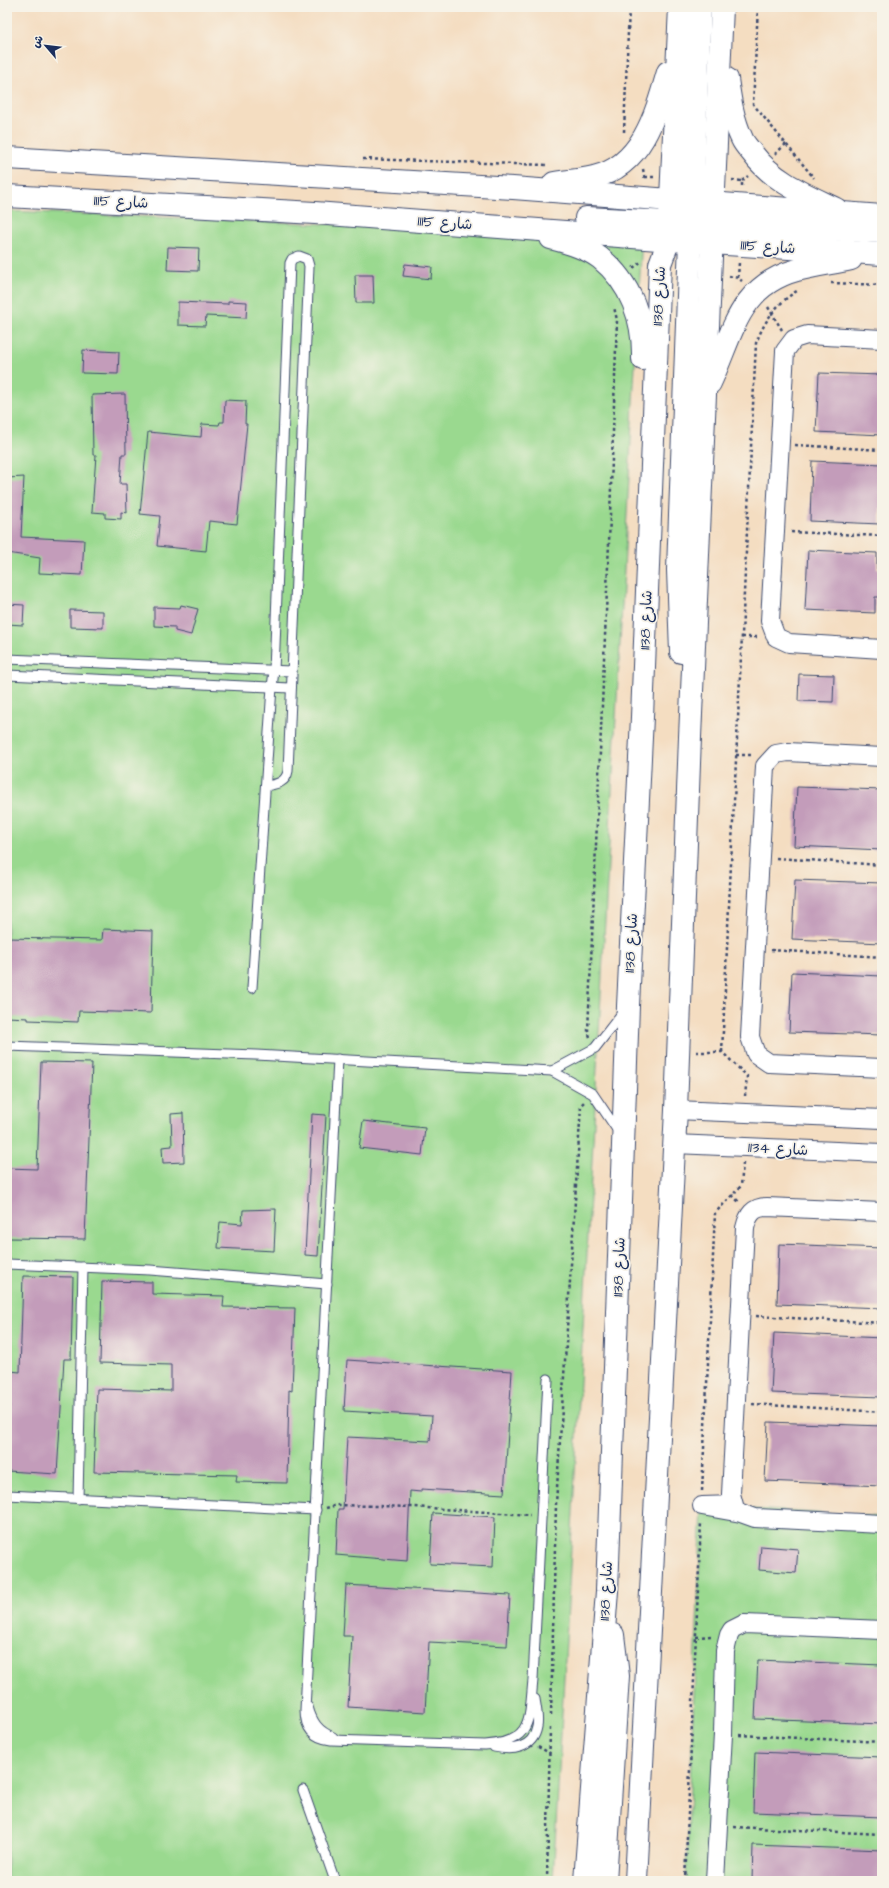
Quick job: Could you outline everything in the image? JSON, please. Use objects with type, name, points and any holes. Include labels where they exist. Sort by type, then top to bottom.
[{"type":"street","points":[[670,200],[680,7]]},
{"type":"street","points":[[690,736],[682,671],[678,570],[693,224],[700,7]]},
{"type":"street","name":"شارع 1138","points":[[636,1881],[676,1110],[690,736],[706,392],[693,224],[721,30],[722,7]]},
{"type":"street","points":[[721,30],[734,120],[742,141],[770,173],[784,183],[848,214]]},
{"type":"street","points":[[513,188],[595,177],[623,163],[643,140],[653,120],[678,34]]},
{"type":"street","name":"شارع 1115","points":[[7,158],[513,188],[670,200],[693,224],[880,254]]},
{"type":"street","name":"شارع 1115","points":[[7,196],[316,213],[515,228],[693,224],[848,214],[882,216]]},
{"type":"street","points":[[316,213],[370,205],[693,224],[882,232]]},
{"type":"street","name":"شارع 1138","points":[[585,1881],[607,1591],[628,1006],[645,640],[660,264],[693,224]]},
{"type":"street","points":[[515,228],[566,242],[599,257],[620,278],[630,294],[640,318],[644,342],[635,524],[634,615],[645,640]]},
{"type":"street","points":[[706,392],[724,353],[733,326],[743,306],[757,291],[777,277],[798,270],[880,254]]},
{"type":"street","points":[[882,339],[807,335],[798,337],[790,342],[785,351],[770,621],[776,637],[789,643],[882,649]]},
{"type":"street","points":[[882,757],[788,752],[776,754],[765,766],[763,772],[750,1037],[753,1049],[759,1058],[769,1062],[882,1068]]},
{"type":"street","points":[[676,1110],[882,1119]]},
{"type":"street","name":"شارع 1134","points":[[674,1144],[882,1154]]},
{"type":"street","points":[[702,1506],[734,1505],[731,1494],[735,1403],[745,1228],[748,1217],[756,1209],[767,1207],[882,1212]]},
{"type":"street","points":[[702,1506],[741,1513],[755,1518],[882,1524]]},
{"type":"street","points":[[605,1881],[618,1676],[607,1591]]},
{"type":"street","points":[[715,1881],[723,1734],[725,1651],[729,1635],[737,1626],[744,1624],[882,1630]]},
{"type":"street","points":[[637,1857],[642,1881]]},
{"type":"lane","points":[[252,988],[272,688],[274,671],[290,263],[292,259],[299,256],[307,259],[310,266],[287,776],[282,782],[266,786]]},
{"type":"lane","points":[[7,659],[291,671]]},
{"type":"lane","points":[[7,675],[290,688]]},
{"type":"lane","points":[[552,1071],[595,1048],[628,1006]]},
{"type":"lane","points":[[7,1046],[338,1059],[552,1071],[593,1094],[624,1140]]},
{"type":"lane","points":[[338,1059],[307,1700],[312,1720],[324,1733],[341,1739],[485,1744],[512,1750],[521,1748],[535,1735],[537,1726],[533,1680],[548,1379]]},
{"type":"lane","points":[[7,1264],[150,1270],[327,1284]]},
{"type":"lane","points":[[78,1499],[83,1267]]},
{"type":"lane","points":[[7,1495],[316,1510]]},
{"type":"lane","points":[[302,1790],[335,1881]]},
{"type":"path","points":[[624,135],[629,7]]},
{"type":"path","points":[[758,7],[753,104],[819,184]]},
{"type":"path","points":[[355,159],[554,166]]},
{"type":"path","points":[[826,283],[882,285]]},
{"type":"path","points":[[722,1052],[756,343],[762,327],[772,312],[783,300],[803,288]]},
{"type":"path","points":[[595,1048],[588,1031],[617,320],[612,300]]},
{"type":"path","points":[[779,444],[882,450]]},
{"type":"path","points":[[774,531],[882,536]]},
{"type":"path","points":[[759,857],[882,865]]},
{"type":"path","points":[[755,949],[882,957]]},
{"type":"path","points":[[678,1051],[722,1052],[747,1076],[744,1106],[734,1113]]},
{"type":"path","points":[[547,1881],[556,1504],[581,1105],[593,1094]]},
{"type":"path","points":[[685,1881],[715,1212],[741,1186],[743,1162],[732,1147]]},
{"type":"path","points":[[740,1315],[882,1323]]},
{"type":"path","points":[[735,1403],[882,1412]]},
{"type":"path","points":[[316,1510],[337,1505],[414,1507],[541,1516]]},
{"type":"path","points":[[723,1734],[882,1742]]},
{"type":"path","points":[[717,1826],[882,1834]]},
{"type":"green space","points":[[7,211],[642,237],[553,1881],[7,1881]]},
{"type":"green space","points":[[702,1506],[882,1517],[882,1881],[686,1881]]},
{"type":"building","points":[[168,247],[199,248],[198,271],[167,270]]},
{"type":"building","points":[[405,264],[432,267],[431,279],[403,276]]},
{"type":"building","points":[[355,275],[373,275],[374,303],[356,303]]},
{"type":"building","points":[[228,301],[247,302],[246,318],[206,316],[205,326],[178,325],[178,302],[228,304]]},
{"type":"building","points":[[83,350],[119,352],[118,374],[82,373]]},
{"type":"building","points":[[819,373],[882,375],[882,435],[816,432]]},
{"type":"building","points":[[125,394],[126,454],[122,454],[120,484],[126,484],[127,513],[121,512],[121,519],[105,518],[105,513],[92,512],[96,455],[93,455],[92,395]]},
{"type":"building","points":[[225,400],[246,401],[245,424],[247,424],[237,524],[209,521],[206,551],[157,546],[160,516],[140,514],[148,432],[201,437],[202,424],[219,425],[220,422],[224,422]]},
{"type":"building","points":[[812,461],[882,464],[882,508],[880,508],[880,524],[810,521]]},
{"type":"building","points":[[24,477],[21,537],[84,540],[82,575],[39,573],[40,558],[7,553],[7,478]]},
{"type":"building","points":[[808,550],[877,553],[877,569],[882,570],[882,597],[875,597],[875,613],[805,610]]},
{"type":"building","points":[[7,604],[24,605],[23,625],[7,624]]},
{"type":"building","points":[[181,605],[198,609],[191,635],[175,631],[175,627],[154,626],[154,607],[180,608]]},
{"type":"building","points":[[70,610],[103,611],[103,628],[70,627]]},
{"type":"building","points":[[799,674],[834,675],[833,702],[798,701]]},
{"type":"building","points":[[797,787],[882,790],[882,850],[794,846]]},
{"type":"building","points":[[795,880],[882,883],[882,943],[792,939]]},
{"type":"building","points":[[103,929],[153,931],[151,1013],[79,1011],[78,1022],[28,1020],[28,1018],[7,1017],[7,938],[102,940]]},
{"type":"building","points":[[792,972],[882,976],[882,1035],[789,1032]]},
{"type":"building","points":[[41,1062],[92,1063],[85,1239],[7,1238],[7,1168],[37,1169]]},
{"type":"building","points":[[183,1113],[184,1162],[163,1163],[162,1147],[172,1146],[171,1114]]},
{"type":"building","points":[[312,1114],[326,1115],[318,1256],[305,1255]]},
{"type":"building","points":[[363,1121],[425,1128],[422,1155],[359,1148]]},
{"type":"building","points":[[276,1209],[274,1251],[218,1248],[220,1222],[242,1224],[243,1210]]},
{"type":"building","points":[[779,1244],[882,1248],[882,1308],[777,1304]]},
{"type":"building","points":[[23,1276],[73,1277],[71,1359],[64,1359],[57,1474],[7,1471],[11,1371],[20,1372]]},
{"type":"building","points":[[102,1281],[152,1282],[152,1294],[224,1296],[223,1307],[295,1308],[292,1391],[289,1390],[287,1483],[236,1482],[237,1475],[94,1472],[97,1389],[171,1391],[171,1365],[100,1363]]},
{"type":"building","points":[[774,1333],[882,1338],[882,1397],[771,1393]]},
{"type":"building","points":[[347,1360],[512,1371],[504,1494],[421,1489],[421,1492],[410,1491],[407,1561],[336,1555],[338,1509],[343,1509],[347,1437],[430,1441],[432,1416],[344,1411]]},
{"type":"building","points":[[768,1422],[882,1426],[882,1486],[765,1481]]},
{"type":"building","points":[[433,1513],[495,1517],[493,1567],[430,1564]]},
{"type":"building","points":[[761,1546],[798,1549],[796,1573],[759,1570]]},
{"type":"building","points":[[346,1585],[510,1595],[507,1646],[429,1642],[425,1712],[348,1707],[352,1636],[343,1636]]},
{"type":"building","points":[[758,1660],[882,1665],[882,1724],[755,1719]]},
{"type":"building","points":[[755,1752],[882,1757],[882,1817],[753,1812]]},
{"type":"building","points":[[753,1845],[882,1850],[882,1881],[752,1881]]}]
